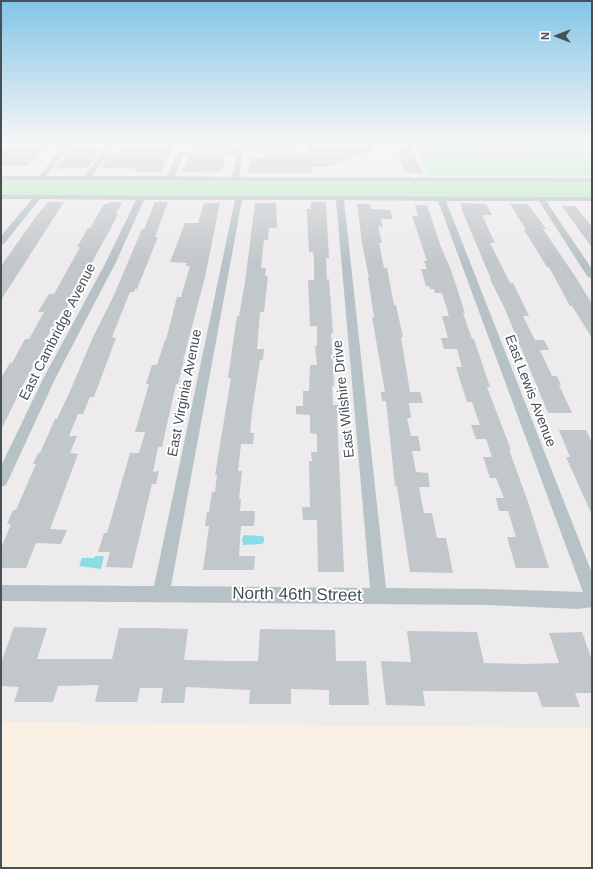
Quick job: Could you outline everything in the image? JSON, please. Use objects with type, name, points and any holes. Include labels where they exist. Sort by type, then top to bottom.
[{"type":"street","points":[[1,197],[592,199]]},
{"type":"street","points":[[1,242],[38,197]]},
{"type":"street","name":"East Cambridge Avenue","points":[[1,480],[49,379],[111,262],[141,198]]},
{"type":"street","name":"East Virginia Avenue","points":[[161,594],[239,198]]},
{"type":"street","name":"East Wilshire Drive","points":[[340,198],[379,596]]},
{"type":"street","name":"East Lewis Avenue","points":[[440,198],[592,594]]},
{"type":"street","points":[[541,199],[592,276]]},
{"type":"street","name":"North 46th Street","points":[[1,593],[488,597],[578,601],[592,599]]},
{"type":"shaded area","points":[[1,722],[592,728],[592,868],[1,868]]},
{"type":"green space","points":[[1,183],[592,183],[592,197],[1,196]]},
{"type":"water","points":[[244,535],[262,536],[264,537],[264,542],[262,544],[243,545],[242,539]]},
{"type":"water","points":[[95,556],[104,556],[101,569],[79,566],[82,558],[94,558]]},
{"type":"building","points":[[48,202],[64,202],[1,300],[1,266]]},
{"type":"building","points":[[110,202],[122,202],[116,214],[118,214],[65,311],[62,311],[46,339],[49,339],[24,383],[1,430],[1,378],[10,363],[12,363],[25,339],[29,339],[44,312],[38,312],[49,294],[54,294],[80,247],[77,247],[88,228],[90,228],[104,204],[108,204]]},
{"type":"building","points":[[155,202],[168,202],[155,237],[158,237],[137,289],[135,289],[134,292],[130,292],[112,337],[116,338],[94,397],[90,397],[83,414],[78,414],[69,436],[77,436],[70,453],[78,454],[50,529],[67,530],[61,544],[36,543],[26,568],[1,568],[1,548],[11,524],[7,524],[13,510],[16,510],[36,464],[33,464],[38,453],[40,453],[55,419],[57,419],[71,389],[93,337],[114,295]]},
{"type":"building","points":[[311,202],[326,202],[329,258],[326,258],[327,280],[329,279],[333,333],[331,333],[334,386],[332,386],[333,405],[338,405],[339,415],[337,415],[344,572],[318,572],[317,520],[303,520],[302,507],[310,507],[309,461],[312,461],[311,452],[317,452],[317,434],[310,433],[310,415],[296,414],[296,406],[303,406],[303,391],[309,391],[310,365],[317,365],[315,346],[317,346],[317,326],[310,326],[308,280],[314,280],[314,258],[313,252],[309,252],[308,236],[307,209],[311,209]]},
{"type":"building","points":[[204,203],[220,203],[205,277],[184,361],[178,384],[176,384],[162,447],[158,447],[153,472],[159,471],[156,484],[152,484],[132,568],[106,567],[110,552],[98,552],[104,533],[107,533],[130,453],[139,453],[145,432],[135,432],[149,384],[146,384],[152,365],[157,365],[166,340],[177,297],[181,297],[190,266],[186,266],[187,263],[170,262],[185,223],[198,223]]},
{"type":"building","points":[[255,203],[276,203],[277,228],[269,228],[268,240],[264,240],[261,268],[266,268],[265,276],[268,276],[264,312],[260,312],[257,349],[264,349],[263,360],[260,360],[252,412],[250,433],[254,433],[253,444],[241,444],[238,471],[242,471],[239,499],[241,499],[240,511],[255,511],[254,526],[241,526],[239,556],[255,556],[254,570],[203,570],[209,526],[205,526],[212,492],[215,492],[217,475],[215,475],[231,378],[228,378],[237,316],[239,316],[245,282]]},
{"type":"building","points":[[460,203],[486,204],[492,215],[482,215],[495,243],[490,243],[510,283],[513,283],[529,316],[523,316],[535,340],[544,340],[549,350],[540,350],[552,376],[557,376],[561,385],[559,385],[572,413],[548,413],[504,307],[490,279]]},
{"type":"building","points":[[357,204],[370,204],[371,209],[390,210],[393,219],[381,219],[383,227],[378,226],[382,243],[379,243],[384,268],[387,268],[394,305],[396,305],[403,337],[401,337],[410,392],[420,392],[423,403],[409,403],[411,418],[407,418],[411,436],[418,436],[421,451],[412,451],[416,472],[428,473],[430,487],[419,487],[424,513],[432,513],[437,538],[446,538],[453,573],[410,572],[397,486],[395,486],[386,401],[382,401],[381,392],[385,392],[372,317],[374,317],[369,278],[362,243]]},
{"type":"building","points":[[510,204],[528,204],[546,229],[543,229],[575,276],[592,304],[592,338],[572,306],[570,306],[549,267],[547,267],[524,230],[526,230]]},
{"type":"building","points":[[415,205],[427,205],[441,247],[451,270],[465,313],[463,313],[472,339],[474,339],[490,387],[487,387],[511,450],[509,450],[527,499],[549,568],[516,568],[507,537],[516,537],[508,511],[499,511],[496,498],[504,498],[496,478],[490,478],[483,457],[492,457],[486,439],[476,439],[471,425],[480,425],[472,402],[467,402],[459,377],[456,367],[462,367],[457,349],[444,349],[441,338],[448,338],[442,316],[449,316],[442,293],[435,293],[434,289],[430,289],[429,286],[426,286],[421,269],[427,269],[424,261],[427,261],[412,216],[418,216]]},
{"type":"building","points":[[562,206],[575,206],[592,227],[592,248]]},
{"type":"building","points":[[559,430],[586,430],[592,443],[592,515],[566,457],[570,457]]},
{"type":"building","points":[[14,627],[47,628],[37,659],[112,659],[119,628],[151,628],[188,629],[184,660],[228,661],[258,661],[260,629],[335,630],[336,661],[366,661],[369,705],[329,705],[329,690],[291,689],[291,704],[249,704],[250,690],[186,687],[184,703],[161,703],[163,688],[140,688],[137,702],[95,702],[99,685],[58,686],[53,702],[14,702],[19,687],[1,686],[1,663]]},
{"type":"building","points":[[407,631],[477,632],[484,663],[524,664],[559,663],[549,633],[582,632],[592,660],[592,693],[575,693],[580,707],[542,707],[537,692],[450,691],[423,691],[425,706],[386,705],[381,661],[411,662]]}]
